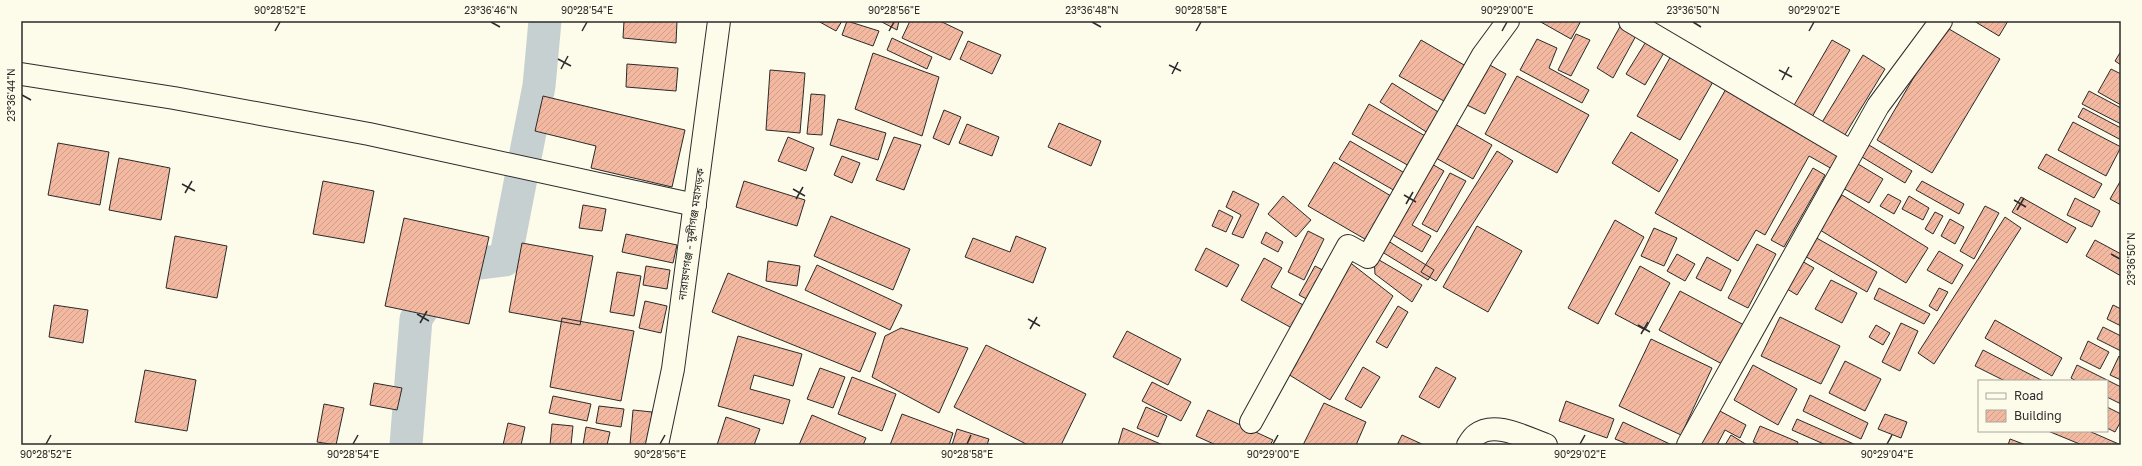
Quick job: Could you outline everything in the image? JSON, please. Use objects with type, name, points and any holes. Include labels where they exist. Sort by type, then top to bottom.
[{"type":"street","name":"নারায়ণগঞ্জ - মুন্সীগঞ্জ মহাসড়ক","points":[[657,445],[673,370],[719,21]]},
{"type":"street","points":[[1251,422],[1348,246],[1368,257],[1483,55],[1508,21]]},
{"type":"street","points":[[1630,21],[1852,152]]},
{"type":"street","points":[[1688,445],[1878,106],[1941,21]]},
{"type":"street","points":[[21,74],[182,99],[369,134],[695,204]]},
{"type":"street","points":[[1468,445],[1475,435],[1487,430],[1499,429],[1546,445]]},
{"type":"building","points":[[624,21],[677,21],[676,43],[623,38]]},
{"type":"building","points":[[818,21],[842,21],[836,31]]},
{"type":"building","points":[[847,21],[879,31],[873,46],[842,35]]},
{"type":"building","points":[[880,21],[899,21],[897,30]]},
{"type":"building","points":[[910,21],[940,21],[963,32],[950,60],[902,38]]},
{"type":"building","points":[[1539,21],[1581,21],[1571,39]]},
{"type":"building","points":[[1974,21],[2008,21],[1999,36]]},
{"type":"building","points":[[1622,23],[1638,32],[1613,78],[1597,68]]},
{"type":"building","points":[[1944,26],[2000,59],[1932,173],[1877,140]]},
{"type":"building","points":[[1576,34],[1590,40],[1571,76],[1558,70]]},
{"type":"building","points":[[892,38],[932,57],[927,69],[887,50]]},
{"type":"building","points":[[1537,39],[1557,48],[1549,68],[1589,90],[1582,103],[1520,70]]},
{"type":"building","points":[[1421,40],[1471,69],[1451,105],[1399,76]]},
{"type":"building","points":[[1647,40],[1665,51],[1645,85],[1626,74]]},
{"type":"building","points":[[1832,40],[1850,50],[1812,117],[1793,107]]},
{"type":"building","points":[[968,41],[1001,55],[992,74],[960,59]]},
{"type":"building","points":[[2121,51],[2121,65],[2115,61]]},
{"type":"building","points":[[873,53],[939,77],[922,136],[855,109]]},
{"type":"building","points":[[1863,55],[1885,69],[1843,138],[1821,124]]},
{"type":"building","points":[[1671,56],[1714,80],[1680,140],[1637,116]]},
{"type":"building","points":[[627,64],[678,68],[676,91],[626,87]]},
{"type":"building","points":[[1488,64],[1506,74],[1485,114],[1467,105]]},
{"type":"building","points":[[2111,69],[2121,74],[2121,105],[2098,92]]},
{"type":"building","points":[[770,70],[805,73],[800,133],[766,130]]},
{"type":"building","points":[[1517,76],[1589,115],[1557,173],[1485,134]]},
{"type":"building","points":[[1392,83],[1443,115],[1431,135],[1380,102]]},
{"type":"building","points":[[1726,89],[1843,154],[1834,170],[1809,156],[1765,235],[1756,230],[1738,261],[1655,213]]},
{"type":"building","points":[[2089,91],[2121,108],[2121,124],[2082,104]]},
{"type":"building","points":[[811,94],[825,95],[822,135],[807,134]]},
{"type":"building","points":[[543,96],[685,130],[672,187],[591,168],[596,146],[535,131]]},
{"type":"building","points":[[1369,104],[1427,137],[1411,167],[1352,134]]},
{"type":"building","points":[[2083,108],[2121,128],[2121,140],[2078,117]]},
{"type":"building","points":[[944,110],[961,117],[949,145],[933,138]]},
{"type":"building","points":[[838,119],[886,133],[878,160],[830,145]]},
{"type":"building","points":[[2073,122],[2121,147],[2106,176],[2058,150]]},
{"type":"building","points":[[1059,123],[1101,141],[1091,166],[1048,147]]},
{"type":"building","points":[[967,124],[999,137],[992,156],[959,143]]},
{"type":"building","points":[[1455,124],[1492,145],[1473,179],[1436,158]]},
{"type":"building","points":[[1631,132],[1678,160],[1659,192],[1612,163]]},
{"type":"building","points":[[788,137],[814,148],[806,171],[778,161]]},
{"type":"building","points":[[894,137],[921,145],[904,190],[876,180]]},
{"type":"building","points":[[1350,141],[1408,175],[1397,192],[1339,159]]},
{"type":"building","points":[[58,143],[109,152],[100,205],[48,195]]},
{"type":"building","points":[[1869,145],[1912,171],[1905,183],[1862,157]]},
{"type":"building","points":[[1497,151],[1513,161],[1436,281],[1421,272]]},
{"type":"building","points":[[2046,154],[2102,184],[2094,198],[2038,168]]},
{"type":"building","points":[[842,156],[860,163],[852,183],[834,175]]},
{"type":"building","points":[[119,158],[170,168],[161,220],[109,210]]},
{"type":"building","points":[[1334,162],[1396,199],[1370,242],[1308,206]]},
{"type":"building","points":[[1430,163],[1444,171],[1412,225],[1431,236],[1422,252],[1389,233]]},
{"type":"building","points":[[1858,164],[1883,179],[1869,203],[1843,188]]},
{"type":"building","points":[[1813,168],[1825,175],[1784,247],[1771,240]]},
{"type":"building","points":[[1450,173],[1466,181],[1437,232],[1422,224]]},
{"type":"building","points":[[2121,180],[2121,205],[2110,199]]},
{"type":"building","points":[[323,181],[374,191],[364,243],[313,234]]},
{"type":"building","points":[[744,181],[805,200],[797,226],[736,207]]},
{"type":"building","points":[[1922,181],[1964,204],[1959,214],[1916,190]]},
{"type":"building","points":[[1233,191],[1259,204],[1243,238],[1232,234],[1241,215],[1226,207]]},
{"type":"building","points":[[1888,194],[1901,201],[1894,214],[1880,206]]},
{"type":"building","points":[[1842,195],[1928,248],[1906,283],[1820,230]]},
{"type":"building","points":[[1283,196],[1311,220],[1296,237],[1268,214]]},
{"type":"building","points":[[1909,196],[1929,208],[1923,220],[1902,209]]},
{"type":"building","points":[[2021,197],[2076,228],[2067,243],[2012,212]]},
{"type":"building","points":[[2075,198],[2100,211],[2092,227],[2067,215]]},
{"type":"building","points":[[583,205],[606,209],[602,231],[579,228]]},
{"type":"building","points":[[1985,206],[1999,213],[1974,259],[1960,251]]},
{"type":"building","points":[[1219,210],[1233,217],[1226,232],[1212,226]]},
{"type":"building","points":[[1935,212],[1943,216],[1933,234],[1925,229]]},
{"type":"building","points":[[831,216],[910,249],[893,290],[814,256]]},
{"type":"building","points":[[2005,217],[2021,228],[1934,364],[1918,353]]},
{"type":"building","points":[[404,218],[489,237],[469,324],[385,306]]},
{"type":"building","points":[[1950,219],[1964,227],[1955,244],[1941,236]]},
{"type":"building","points":[[1615,220],[1644,237],[1598,324],[1568,308]]},
{"type":"building","points":[[1477,226],[1522,251],[1488,312],[1443,287]]},
{"type":"building","points":[[1654,228],[1677,238],[1664,266],[1641,256]]},
{"type":"building","points":[[1308,231],[1324,239],[1304,280],[1288,272]]},
{"type":"building","points":[[1266,232],[1283,242],[1278,252],[1261,243]]},
{"type":"building","points":[[626,234],[677,245],[673,263],[622,252]]},
{"type":"building","points":[[175,236],[227,246],[217,298],[166,288]]},
{"type":"building","points":[[1016,236],[1046,248],[1033,283],[965,257],[973,238],[1010,252]]},
{"type":"building","points":[[1813,236],[1877,272],[1867,292],[1803,255]]},
{"type":"building","points":[[1385,239],[1434,270],[1428,280],[1379,250]]},
{"type":"building","points":[[2095,240],[2121,254],[2121,276],[2086,256]]},
{"type":"building","points":[[522,243],[593,256],[580,325],[509,312]]},
{"type":"building","points":[[1757,244],[1776,254],[1748,308],[1728,298]]},
{"type":"building","points":[[1206,248],[1239,265],[1227,287],[1195,270]]},
{"type":"building","points":[[1939,251],[1963,265],[1952,284],[1927,270]]},
{"type":"building","points":[[1677,254],[1695,264],[1685,281],[1667,271]]},
{"type":"building","points":[[1374,257],[1422,285],[1412,302],[1375,274]]},
{"type":"building","points":[[1707,257],[1731,270],[1721,291],[1696,278]]},
{"type":"building","points":[[1264,258],[1282,268],[1271,287],[1312,310],[1299,332],[1241,300]]},
{"type":"building","points":[[1800,260],[1814,268],[1797,295],[1784,287]]},
{"type":"building","points":[[768,261],[800,266],[797,286],[766,281]]},
{"type":"building","points":[[1348,261],[1393,296],[1330,400],[1283,371]]},
{"type":"building","points":[[817,265],[902,305],[890,330],[805,290]]},
{"type":"building","points":[[646,266],[670,270],[667,289],[643,285]]},
{"type":"building","points":[[1315,266],[1330,274],[1314,303],[1299,295]]},
{"type":"building","points":[[1640,266],[1670,283],[1645,330],[1615,314]]},
{"type":"building","points":[[617,272],[641,276],[634,316],[610,312]]},
{"type":"building","points":[[728,273],[876,333],[860,372],[712,312]]},
{"type":"building","points":[[1831,280],[1857,293],[1842,323],[1815,309]]},
{"type":"building","points":[[1879,288],[1930,314],[1924,324],[1874,299]]},
{"type":"building","points":[[1939,288],[1948,292],[1937,311],[1929,306]]},
{"type":"building","points":[[1680,291],[1744,325],[1722,364],[1659,330]]},
{"type":"building","points":[[645,301],[667,306],[661,333],[639,328]]},
{"type":"building","points":[[54,305],[88,310],[83,343],[49,337]]},
{"type":"building","points":[[2113,305],[2121,309],[2121,326],[2107,319]]},
{"type":"building","points":[[1398,306],[1408,312],[1387,348],[1376,342]]},
{"type":"building","points":[[1780,317],[1840,346],[1821,384],[1761,356]]},
{"type":"building","points":[[562,318],[634,331],[621,401],[550,387]]},
{"type":"building","points":[[1995,320],[2062,358],[2052,376],[1985,338]]},
{"type":"building","points":[[1901,323],[1918,331],[1900,371],[1882,362]]},
{"type":"building","points":[[1876,325],[1890,333],[1883,345],[1869,337]]},
{"type":"building","points":[[2103,327],[2121,336],[2121,351],[2097,339]]},
{"type":"building","points":[[901,328],[968,348],[939,413],[872,377],[885,336]]},
{"type":"building","points":[[1127,331],[1181,359],[1168,385],[1113,357]]},
{"type":"building","points":[[738,336],[802,354],[793,386],[754,375],[750,389],[790,400],[783,424],[718,406]]},
{"type":"building","points":[[1651,339],[1712,368],[1681,435],[1619,406]]},
{"type":"building","points":[[2088,341],[2109,352],[2100,369],[2080,359]]},
{"type":"building","points":[[986,345],[1086,394],[1061,445],[1028,445],[954,407]]},
{"type":"building","points":[[1983,350],[2041,380],[2003,380],[1975,366]]},
{"type":"building","points":[[2119,356],[2121,358],[2121,380],[2110,375]]},
{"type":"building","points":[[1845,361],[1881,379],[1865,411],[1829,393]]},
{"type":"building","points":[[1753,365],[1797,389],[1778,425],[1734,400]]},
{"type":"building","points":[[2077,365],[2107,380],[2074,380],[2071,378]]},
{"type":"building","points":[[1363,367],[1380,377],[1361,408],[1345,399]]},
{"type":"building","points":[[1436,367],[1456,378],[1439,408],[1419,397]]},
{"type":"building","points":[[820,368],[845,377],[833,408],[807,399]]},
{"type":"building","points":[[145,370],[196,380],[187,431],[135,422]]},
{"type":"building","points":[[852,377],[896,394],[882,431],[838,414]]},
{"type":"building","points":[[2108,380],[2121,387],[2121,404],[2108,398]]},
{"type":"building","points":[[1152,382],[1191,402],[1181,421],[1142,401]]},
{"type":"building","points":[[374,383],[402,388],[397,410],[370,405]]},
{"type":"building","points":[[1810,395],[1868,423],[1861,439],[1803,411]]},
{"type":"building","points":[[553,396],[591,404],[587,421],[549,413]]},
{"type":"building","points":[[1566,401],[1614,419],[1607,438],[1559,421]]},
{"type":"building","points":[[1324,403],[1366,422],[1356,445],[1303,445]]},
{"type":"building","points":[[324,404],[344,408],[336,445],[317,442]]},
{"type":"building","points":[[599,406],[624,409],[621,427],[596,423]]},
{"type":"building","points":[[1146,407],[1167,416],[1158,437],[1137,428]]},
{"type":"building","points":[[2108,408],[2121,414],[2121,421],[2115,432],[2108,428]]},
{"type":"building","points":[[633,410],[652,412],[649,445],[630,445]]},
{"type":"building","points":[[1208,410],[1273,440],[1270,445],[1216,445],[1196,436]]},
{"type":"building","points":[[1718,410],[1746,425],[1740,438],[1725,430],[1717,445],[1700,445]]},
{"type":"building","points":[[902,414],[953,433],[949,445],[890,445]]},
{"type":"building","points":[[1885,414],[1907,422],[1901,438],[1878,429]]},
{"type":"building","points":[[812,415],[866,438],[863,445],[799,445]]},
{"type":"building","points":[[726,417],[760,429],[754,445],[717,445]]},
{"type":"building","points":[[1797,419],[1856,445],[1826,445],[1792,430]]},
{"type":"building","points":[[1623,422],[1672,445],[1630,445],[1615,439]]},
{"type":"building","points":[[508,423],[525,427],[521,445],[503,445]]},
{"type":"building","points":[[552,424],[573,426],[571,445],[550,445]]},
{"type":"building","points":[[1760,426],[1798,442],[1797,445],[1761,445],[1753,442]]},
{"type":"building","points":[[586,427],[610,432],[607,445],[583,445]]},
{"type":"building","points":[[1123,428],[1163,445],[1118,445]]},
{"type":"building","points":[[957,429],[989,439],[987,445],[952,445]]},
{"type":"building","points":[[2050,432],[2091,432],[2121,445],[2082,445]]},
{"type":"building","points":[[1402,435],[1424,445],[1397,445]]},
{"type":"building","points":[[1731,435],[1747,445],[1725,445]]},
{"type":"building","points":[[2010,439],[2026,445],[2008,445]]},
{"type":"waterway","points":[[406,445],[416,319],[449,267],[505,260],[539,86],[545,21]]}]
